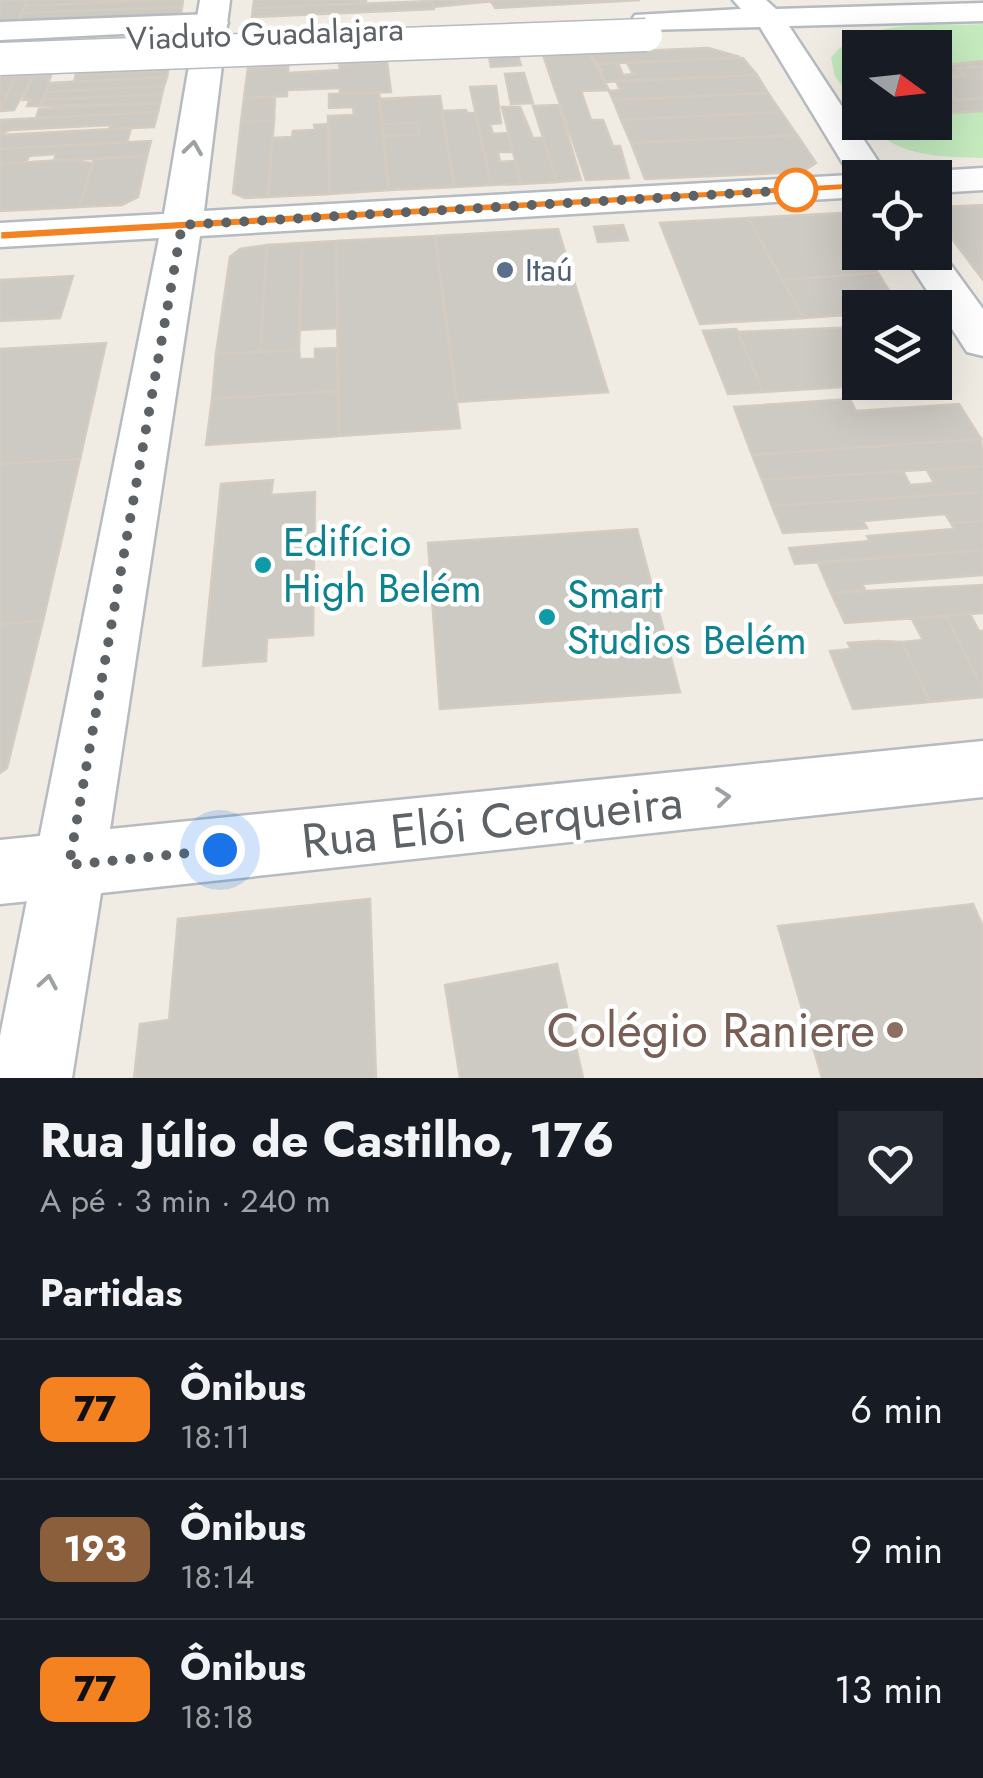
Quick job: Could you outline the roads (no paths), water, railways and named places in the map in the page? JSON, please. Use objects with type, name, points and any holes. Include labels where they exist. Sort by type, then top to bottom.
[{"type":"street","points":[[646,28],[712,0]]},
{"type":"street","points":[[759,9],[859,160]]},
{"type":"street","name":"Viaduto Guadalajara","points":[[0,59],[646,28],[759,9],[914,15]]},
{"type":"street","points":[[798,64],[824,42],[914,15],[983,12]]},
{"type":"street","name":"Viaduto Guadalajara","points":[[0,45],[646,28],[759,41],[798,64]]},
{"type":"street","points":[[0,31],[211,29]]},
{"type":"street","points":[[0,73],[211,29]]},
{"type":"street","points":[[32,1078],[35,869],[182,225],[211,29]]},
{"type":"street","points":[[952,181],[983,178]]},
{"type":"street","points":[[0,235],[842,187]]},
{"type":"street","points":[[934,270],[983,342]]},
{"type":"street","name":"Rua Elói Cerqueira","points":[[35,869],[983,769]]},
{"type":"place","name":"Itaú","points":[[505,270]]},
{"type":"place","name":"Edifício High Belém","points":[[263,565]]},
{"type":"place","name":"Smart Studios Belém","points":[[547,617]]},
{"type":"place","name":"Colégio Raniere","points":[[895,1030]]}]
